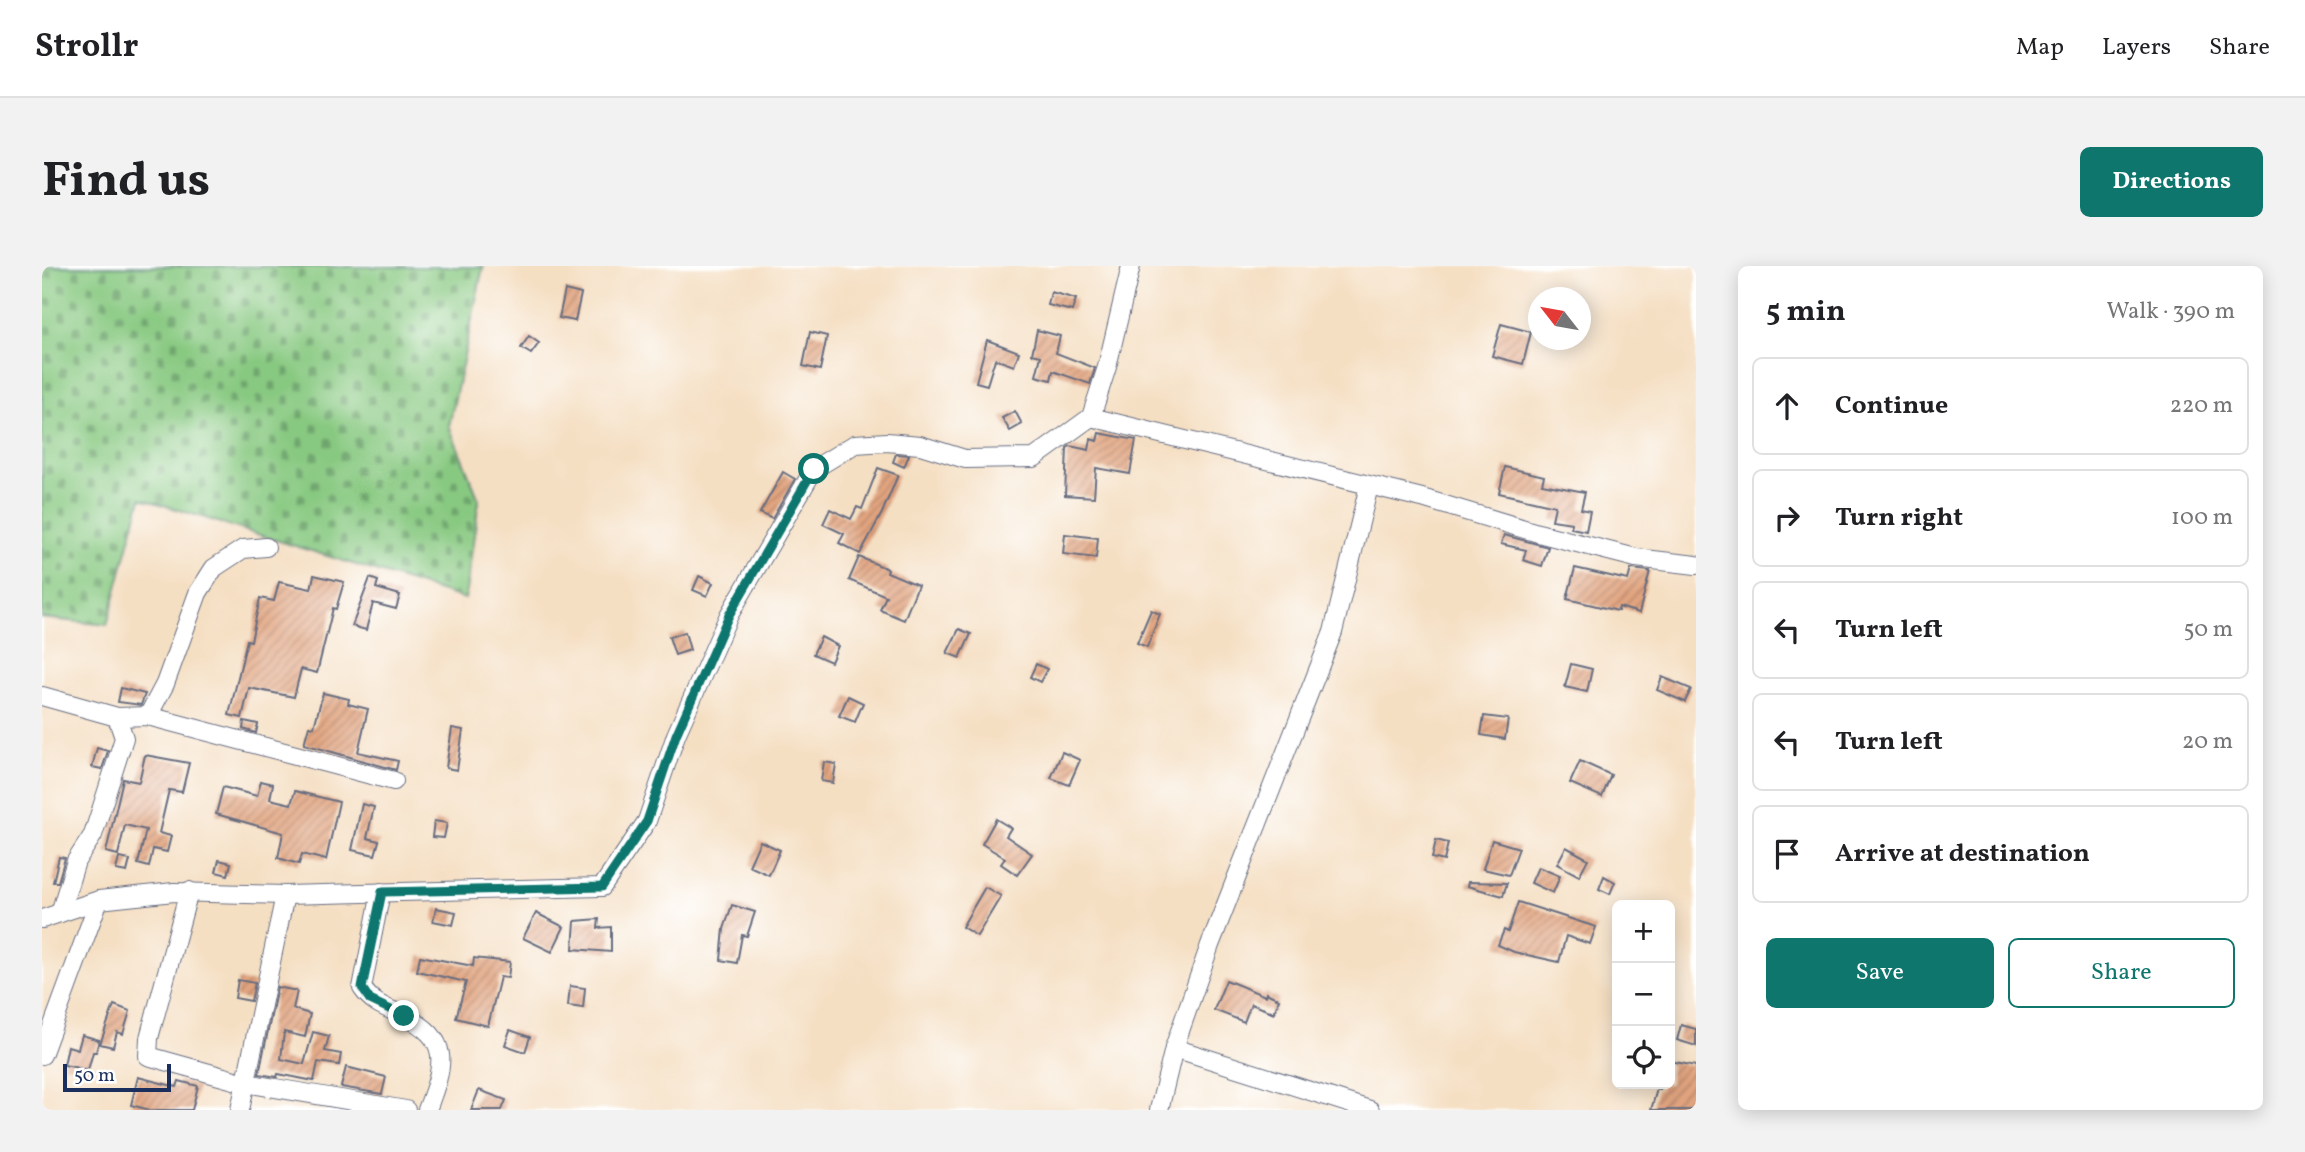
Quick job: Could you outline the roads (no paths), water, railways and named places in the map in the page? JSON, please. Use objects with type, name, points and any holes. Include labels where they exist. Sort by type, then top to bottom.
[{"type":"street","points":[[42,919],[99,900],[190,891],[285,895],[602,887],[647,821],[676,735],[729,615],[814,469],[855,444],[887,442],[920,445],[965,459],[1034,458],[1091,417],[1107,367],[1131,266]]},
{"type":"street","points":[[1091,417],[1422,498],[1538,533],[1636,558],[1696,565]]},
{"type":"street","points":[[1159,1110],[1174,1048],[1210,944],[1333,632],[1369,486]]},
{"type":"street","points":[[148,716],[165,684],[198,593],[214,568],[243,549],[266,547]]},
{"type":"street","points":[[42,696],[117,717],[148,716],[394,781]]},
{"type":"street","points":[[60,913],[76,860],[93,835],[124,738],[117,717]]},
{"type":"street","points":[[190,891],[149,1038],[148,1056],[245,1083],[406,1110]]},
{"type":"street","points":[[382,892],[362,988],[370,1000],[404,1016],[429,1032],[441,1052],[440,1075],[428,1110]]},
{"type":"street","points":[[240,1110],[285,895]]},
{"type":"street","points":[[42,1055],[99,900]]},
{"type":"street","points":[[1174,1048],[1370,1110]]}]
